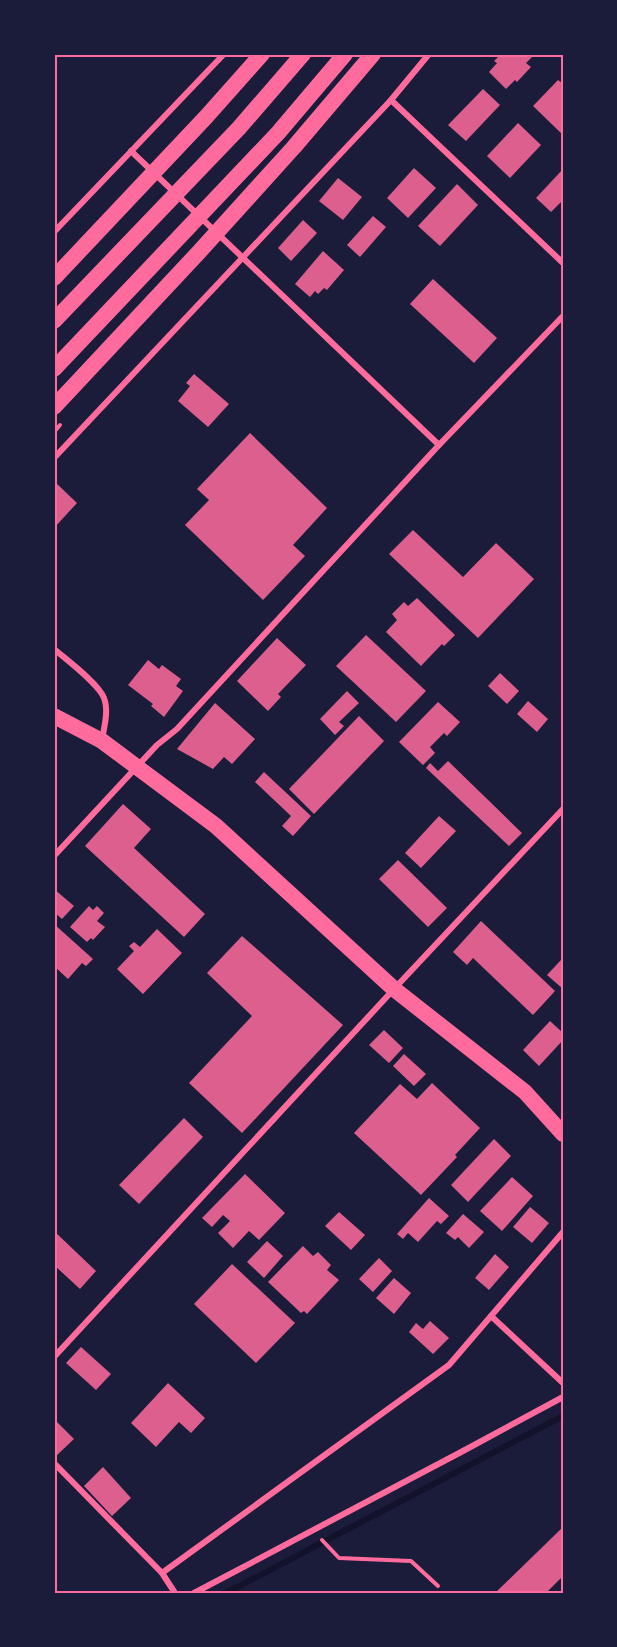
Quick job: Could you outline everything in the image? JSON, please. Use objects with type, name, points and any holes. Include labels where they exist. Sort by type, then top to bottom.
[{"type":"highway","points":[[54,278],[206,117],[262,54]]},
{"type":"highway","points":[[54,321],[238,128],[303,54]]},
{"type":"highway","points":[[54,369],[278,133],[345,54]]},
{"type":"highway","points":[[54,407],[294,147],[373,54]]},
{"type":"highway","points":[[54,716],[102,741],[216,826],[394,989],[525,1092],[563,1134]]},
{"type":"street","points":[[54,232],[224,54]]},
{"type":"street","points":[[54,458],[391,100],[429,54]]},
{"type":"street","points":[[391,100],[563,263]]},
{"type":"street","points":[[131,151],[440,446]]},
{"type":"street","points":[[54,856],[157,745],[177,729],[563,315]]},
{"type":"street","points":[[54,649],[93,683],[104,697],[106,712],[102,741]]},
{"type":"street","points":[[54,1357],[563,809]]},
{"type":"street","points":[[162,1573],[449,1365],[563,1232]]},
{"type":"street","points":[[491,1316],[563,1383]]},
{"type":"street","points":[[194,1593],[563,1397]]},
{"type":"street","points":[[54,1462],[162,1573],[175,1593]]},
{"type":"path","points":[[313,1530],[339,1557],[411,1561],[438,1586]]},
{"type":"building","points":[[501,54],[531,54],[533,56],[526,63],[531,67],[517,82],[515,80],[506,89],[489,72],[497,63],[494,61]]},
{"type":"building","points":[[558,80],[562,83],[563,81],[563,135],[533,106]]},
{"type":"building","points":[[483,89],[500,105],[466,141],[448,125]]},
{"type":"building","points":[[518,123],[541,145],[510,178],[487,156]]},
{"type":"building","points":[[414,168],[436,188],[408,218],[387,198]]},
{"type":"building","points":[[563,169],[563,200],[551,212],[536,198]]},
{"type":"building","points":[[338,178],[362,197],[343,220],[319,201]]},
{"type":"building","points":[[457,184],[478,205],[440,246],[418,226]]},
{"type":"building","points":[[373,216],[386,227],[360,257],[347,245]]},
{"type":"building","points":[[303,220],[317,233],[291,261],[278,248]]},
{"type":"building","points":[[323,251],[344,270],[327,290],[324,288],[318,294],[315,291],[310,297],[295,284]]},
{"type":"building","points":[[433,279],[497,338],[474,363],[410,304]]},
{"type":"building","points":[[194,374],[229,404],[208,427],[178,401],[190,386],[186,383]]},
{"type":"building","points":[[250,433],[327,508],[293,545],[305,556],[263,600],[185,525],[209,500],[197,489]]},
{"type":"building","points":[[54,481],[77,503],[54,528]]},
{"type":"building","points":[[413,530],[463,577],[496,543],[534,579],[478,638],[389,554]]},
{"type":"building","points":[[417,598],[455,635],[444,646],[442,644],[421,666],[386,632],[397,620],[392,614],[404,602],[408,606]]},
{"type":"building","points":[[366,635],[426,691],[396,722],[336,666]]},
{"type":"building","points":[[277,638],[306,665],[278,694],[281,697],[268,711],[237,681]]},
{"type":"building","points":[[148,660],[159,669],[162,665],[181,679],[176,686],[183,691],[164,717],[151,706],[153,704],[128,685]]},
{"type":"building","points":[[500,673],[519,691],[507,704],[488,686]]},
{"type":"building","points":[[347,691],[359,703],[339,722],[344,726],[335,735],[320,719]]},
{"type":"building","points":[[528,701],[548,719],[537,732],[517,714]]},
{"type":"building","points":[[438,702],[460,722],[447,736],[444,733],[430,747],[435,753],[423,765],[399,742]]},
{"type":"building","points":[[215,703],[255,739],[232,764],[224,757],[213,769],[177,749]]},
{"type":"building","points":[[359,716],[384,741],[314,814],[289,789]]},
{"type":"building","points":[[448,761],[522,833],[509,846],[426,768],[430,763],[438,771]]},
{"type":"building","points":[[264,772],[311,816],[293,836],[282,826],[291,816],[255,782]]},
{"type":"building","points":[[123,804],[151,829],[134,848],[205,914],[184,937],[85,846]]},
{"type":"building","points":[[439,816],[456,831],[421,868],[405,853]]},
{"type":"building","points":[[398,860],[447,908],[428,927],[379,879]]},
{"type":"building","points":[[54,889],[74,906],[62,919],[54,912]]},
{"type":"building","points":[[89,906],[93,910],[97,906],[104,913],[97,921],[105,927],[93,940],[91,938],[87,942],[70,927]]},
{"type":"building","points":[[481,921],[555,991],[533,1015],[473,958],[467,965],[453,952]]},
{"type":"building","points":[[54,924],[93,959],[86,966],[82,963],[68,979],[54,966]]},
{"type":"building","points":[[157,929],[182,953],[143,994],[117,969],[134,951],[129,946],[134,942],[140,947]]},
{"type":"building","points":[[242,936],[343,1025],[242,1133],[189,1083],[252,1016],[207,973]]},
{"type":"building","points":[[561,960],[563,961],[563,989],[547,975]]},
{"type":"building","points":[[550,1021],[563,1033],[563,1040],[539,1066],[523,1050]]},
{"type":"building","points":[[384,1030],[403,1048],[389,1063],[369,1045]]},
{"type":"building","points":[[404,1054],[426,1074],[414,1086],[393,1066]]},
{"type":"building","points":[[432,1083],[480,1128],[455,1155],[457,1157],[421,1195],[354,1133],[400,1084],[417,1099]]},
{"type":"building","points":[[184,1118],[203,1137],[139,1204],[119,1185]]},
{"type":"building","points":[[494,1139],[511,1156],[468,1202],[451,1185]]},
{"type":"building","points":[[245,1174],[285,1213],[259,1240],[249,1231],[233,1248],[218,1233],[230,1221],[223,1215],[212,1227],[202,1218]]},
{"type":"building","points":[[512,1177],[533,1196],[502,1231],[480,1211]]},
{"type":"building","points":[[429,1198],[449,1216],[441,1224],[437,1221],[418,1242],[408,1233],[403,1239],[397,1234]]},
{"type":"building","points":[[530,1207],[549,1223],[532,1243],[513,1227]]},
{"type":"building","points":[[339,1212],[365,1235],[351,1250],[325,1226]]},
{"type":"building","points":[[463,1214],[484,1232],[469,1248],[458,1237],[455,1240],[446,1233]]},
{"type":"building","points":[[54,1231],[96,1271],[80,1289],[54,1265]]},
{"type":"building","points":[[267,1241],[283,1256],[264,1278],[247,1262]]},
{"type":"building","points":[[303,1246],[313,1256],[318,1252],[331,1265],[327,1270],[339,1280],[307,1314],[304,1311],[301,1313],[268,1282]]},
{"type":"building","points":[[495,1254],[509,1267],[489,1290],[475,1278]]},
{"type":"building","points":[[379,1258],[392,1271],[373,1292],[359,1279]]},
{"type":"building","points":[[232,1264],[295,1323],[256,1363],[194,1304]]},
{"type":"building","points":[[394,1278],[411,1293],[394,1314],[376,1298]]},
{"type":"building","points":[[430,1321],[449,1338],[433,1354],[409,1332],[416,1323],[423,1329]]},
{"type":"building","points":[[81,1347],[111,1374],[96,1390],[66,1363]]},
{"type":"building","points":[[168,1383],[205,1418],[191,1433],[179,1422],[156,1447],[131,1423]]},
{"type":"building","points":[[54,1419],[74,1439],[55,1457],[54,1455]]},
{"type":"building","points":[[103,1467],[131,1498],[112,1516],[84,1486]]},
{"type":"building","points":[[563,1527],[563,1576],[546,1593],[495,1593]]},
{"type":"waterway","points":[[226,1593],[563,1416]]}]
